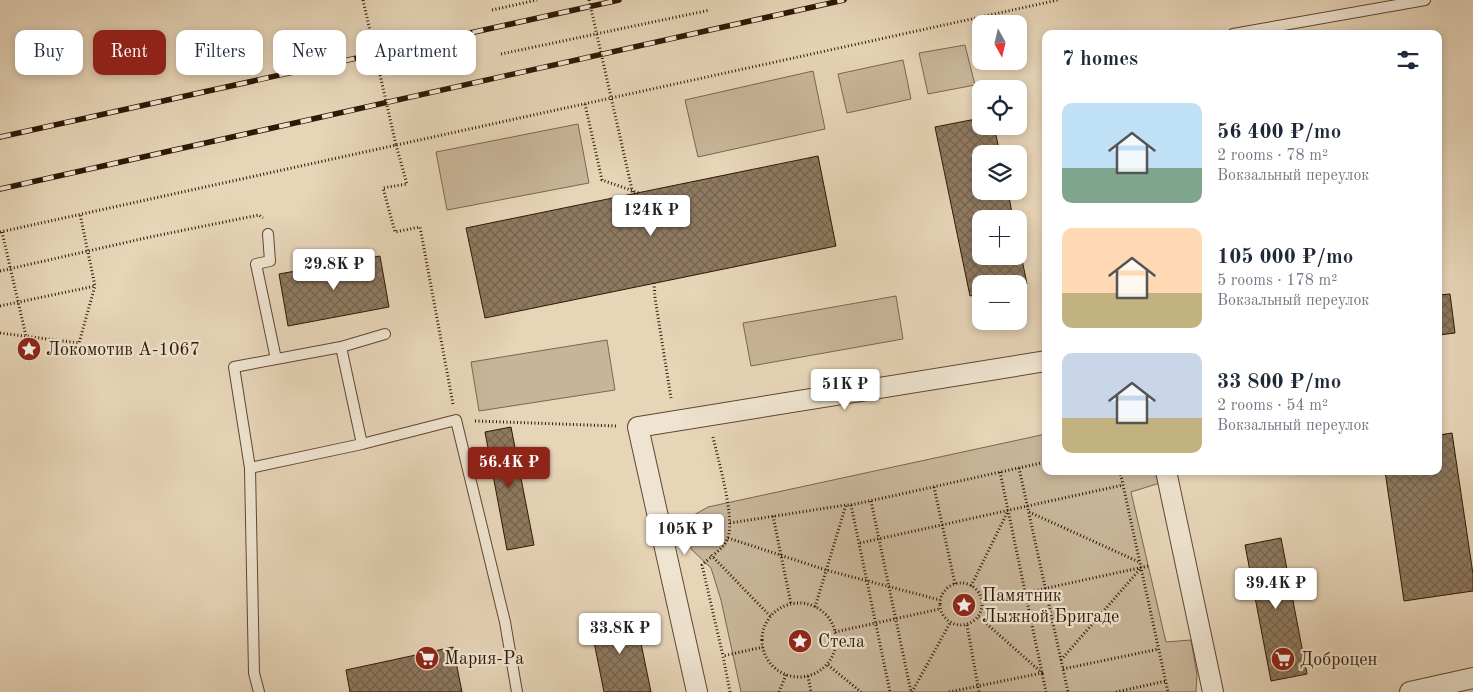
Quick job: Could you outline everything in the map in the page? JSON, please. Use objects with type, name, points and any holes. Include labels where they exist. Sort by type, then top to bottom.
[{"type":"street","points":[[697,692],[638,427],[1042,362]]},
{"type":"street","points":[[1167,475],[1213,692]]},
{"type":"street","points":[[1410,692],[1473,678]]},
{"type":"lane","points":[[1256,30],[1425,0]]},
{"type":"lane","points":[[268,234],[270,261],[256,264],[276,359]]},
{"type":"lane","points":[[259,692],[254,673],[250,468],[234,367],[342,347],[385,334]]},
{"type":"lane","points":[[342,347],[362,444]]},
{"type":"lane","points":[[250,468],[362,444],[456,420],[505,622],[517,692]]},
{"type":"path","points":[[363,0],[396,145],[407,184],[383,188],[394,232],[420,227],[456,420],[638,427]]},
{"type":"path","points":[[492,10],[537,0]]},
{"type":"path","points":[[589,0],[633,194]]},
{"type":"path","points":[[26,336],[1,232],[1058,0]]},
{"type":"path","points":[[501,54],[710,10]]},
{"type":"path","points":[[586,104],[602,180],[639,193]]},
{"type":"path","points":[[0,333],[79,343],[95,286],[80,214]]},
{"type":"path","points":[[0,271],[259,215],[266,220],[268,234]]},
{"type":"path","points":[[654,284],[675,421]]},
{"type":"path","points":[[0,306],[95,286]]},
{"type":"path","points":[[709,416],[730,523],[728,538],[722,548],[711,555],[702,566],[730,692]]},
{"type":"path","points":[[730,523],[852,505],[1042,463]]},
{"type":"path","points":[[1019,468],[1068,692]]},
{"type":"path","points":[[1000,472],[1046,692]]},
{"type":"path","points":[[1121,475],[1168,692]]},
{"type":"path","points":[[860,543],[1123,485]]},
{"type":"path","points":[[934,487],[955,584]]},
{"type":"path","points":[[871,501],[912,692]]},
{"type":"path","points":[[815,607],[846,505]]},
{"type":"path","points":[[852,505],[890,692]]},
{"type":"path","points":[[971,586],[1008,510]]},
{"type":"path","points":[[1028,511],[1140,562]]},
{"type":"path","points":[[773,516],[791,604]]},
{"type":"path","points":[[728,538],[826,570],[867,579],[940,600]]},
{"type":"path","points":[[711,555],[771,617]]},
{"type":"path","points":[[983,602],[1148,566]]},
{"type":"path","points":[[1061,660],[1141,567]]},
{"type":"path","points":[[955,584],[971,586],[980,594],[983,602],[979,617],[974,622],[966,625],[959,626],[950,623],[940,610],[940,600],[944,592],[955,584]]},
{"type":"path","points":[[791,604],[815,607],[825,614],[832,623],[835,632],[836,644],[828,665],[819,672],[808,676],[786,675],[776,669],[768,660],[763,647],[762,638],[765,627],[771,617],[780,609],[791,604]]},
{"type":"path","points":[[835,632],[940,610]]},
{"type":"path","points":[[979,617],[1042,673]]},
{"type":"path","points":[[912,692],[950,623]]},
{"type":"path","points":[[966,625],[979,692]]},
{"type":"path","points":[[722,656],[763,647]]},
{"type":"path","points":[[1063,669],[1159,649]]},
{"type":"path","points":[[828,665],[861,692]]},
{"type":"path","points":[[949,692],[1042,673]]},
{"type":"path","points":[[779,692],[786,675]]},
{"type":"path","points":[[808,676],[811,692]]},
{"type":"path","points":[[1116,692],[1166,681]]},
{"type":"shaded area","points":[[965,45],[974,80],[972,80],[972,86],[928,94],[919,53]]},
{"type":"shaded area","points":[[903,60],[911,99],[847,113],[838,74]]},
{"type":"shaded area","points":[[813,71],[825,129],[698,157],[685,100]]},
{"type":"shaded area","points":[[578,124],[589,183],[447,210],[436,152]]},
{"type":"shaded area","points":[[896,296],[903,339],[751,366],[743,323]]},
{"type":"shaded area","points":[[607,340],[615,390],[479,411],[471,362]]},
{"type":"shaded area","points":[[1042,435],[1042,475],[1157,475],[1160,483],[1131,492],[1166,642],[1191,640],[1197,675],[1196,692],[741,692],[721,600],[711,568],[691,549],[692,516],[708,507]]},
{"type":"building","points":[[972,120],[972,135],[996,135],[998,145],[972,145],[972,200],[1010,200],[1011,210],[972,210],[972,265],[1023,265],[1025,275],[972,275],[972,295],[970,296],[935,127]]},
{"type":"building","points":[[818,156],[836,246],[485,318],[466,228]]},
{"type":"building","points":[[380,256],[389,307],[288,326],[279,274]]},
{"type":"building","points":[[1450,294],[1455,333],[1442,335],[1442,295]]},
{"type":"building","points":[[511,427],[534,545],[507,550],[485,432]]},
{"type":"building","points":[[1452,433],[1473,574],[1473,591],[1404,601],[1386,475],[1442,475],[1442,435]]},
{"type":"building","points":[[1281,538],[1307,674],[1271,681],[1245,545]]},
{"type":"building","points":[[635,614],[651,692],[604,692],[590,622]]},
{"type":"building","name":"Мария-Ра","points":[[453,647],[462,692],[350,692],[346,670]]},
{"type":"railway","points":[[0,137],[619,0]]},
{"type":"railway","points":[[0,189],[844,0]]},
{"type":"place","name":"Локомотив А-1067","points":[[29,349]]},
{"type":"place","name":"Памятник Лыжной Бригаде","points":[[964,605]]},
{"type":"place","name":"Стела","points":[[800,641]]},
{"type":"place","name":"Мария-Ра","points":[[427,658]]},
{"type":"place","name":"Доброцен","points":[[1283,659]]}]
